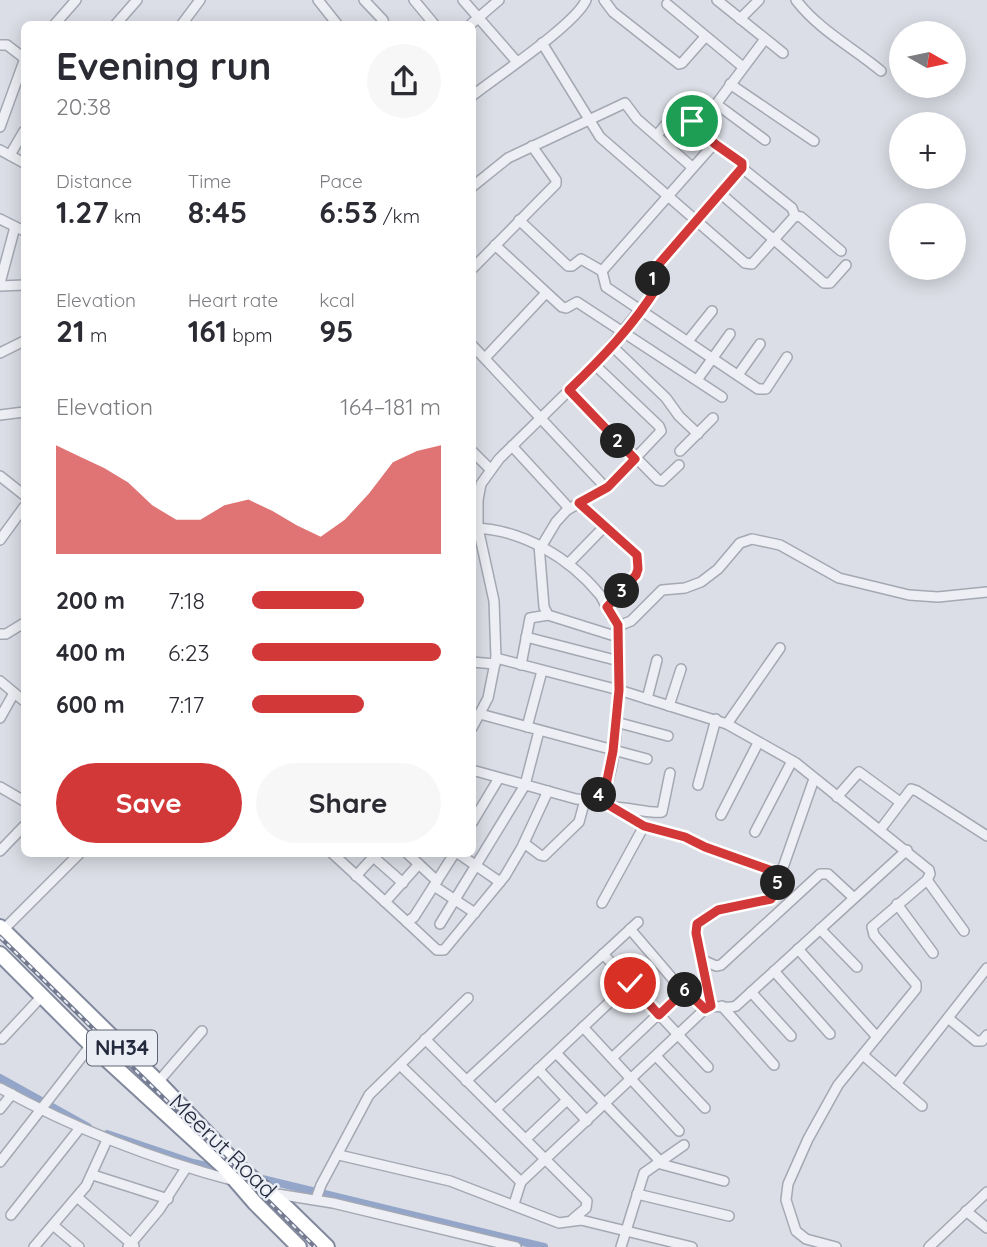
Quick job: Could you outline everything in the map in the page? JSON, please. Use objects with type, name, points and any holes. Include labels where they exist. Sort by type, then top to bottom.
[{"type":"highway","name":"Meerut Road","points":[[1,928],[158,1082],[244,1179],[256,1204],[299,1247]]},
{"type":"highway","name":"Meerut Road","points":[[0,954],[91,1045],[223,1166],[269,1193],[327,1247]]},
{"type":"street","points":[[58,21],[76,0]]},
{"type":"street","points":[[118,21],[136,0]]},
{"type":"street","points":[[183,21],[200,0]]},
{"type":"street","points":[[318,0],[335,21]]},
{"type":"street","points":[[364,0],[383,21]]},
{"type":"street","points":[[414,0],[432,21]]},
{"type":"street","points":[[463,0],[474,21]]},
{"type":"street","points":[[476,21],[499,0]]},
{"type":"street","points":[[476,93],[542,43],[581,10],[586,1],[601,0],[678,64],[682,63],[705,37]]},
{"type":"street","points":[[717,0],[783,53]]},
{"type":"street","points":[[740,19],[759,0]]},
{"type":"street","points":[[796,0],[824,30],[849,45],[881,71]]},
{"type":"street","points":[[665,1],[743,67]]},
{"type":"street","points":[[476,23],[517,62]]},
{"type":"street","points":[[765,39],[730,84],[718,105],[765,139]]},
{"type":"street","points":[[542,43],[600,136],[747,264],[752,264],[795,216]]},
{"type":"street","points":[[0,45],[7,45],[21,57]]},
{"type":"street","points":[[0,127],[21,67]]},
{"type":"street","points":[[730,84],[814,141]]},
{"type":"street","points":[[13,90],[21,94]]},
{"type":"street","points":[[476,184],[501,163],[625,103],[637,119],[692,167]]},
{"type":"street","points":[[657,135],[677,111],[742,163],[742,168],[792,208],[795,216]]},
{"type":"street","points":[[10,155],[21,136]]},
{"type":"street","points":[[602,271],[715,144]]},
{"type":"street","points":[[476,265],[557,182],[533,146]]},
{"type":"street","points":[[0,150],[21,161]]},
{"type":"street","points":[[476,494],[490,469],[612,346],[657,287],[651,276],[652,272],[742,168]]},
{"type":"street","points":[[720,193],[827,284],[846,265]]},
{"type":"street","points":[[795,216],[801,217],[841,251]]},
{"type":"street","points":[[0,219],[21,230]]},
{"type":"street","points":[[519,220],[568,266],[581,259],[602,271],[606,287],[758,389],[764,390],[787,357]]},
{"type":"street","points":[[15,227],[0,285],[21,285]]},
{"type":"street","points":[[495,245],[564,308],[577,302],[722,397]]},
{"type":"street","points":[[485,358],[546,293]]},
{"type":"street","points":[[688,341],[712,311]]},
{"type":"street","points":[[697,380],[730,334]]},
{"type":"street","points":[[0,354],[21,343]]},
{"type":"street","points":[[738,375],[760,344]]},
{"type":"street","points":[[612,346],[666,398],[679,416],[698,434]]},
{"type":"street","points":[[476,351],[606,488]]},
{"type":"street","points":[[548,615],[544,607],[540,546],[569,508],[606,488],[660,433],[661,428],[595,365]]},
{"type":"street","points":[[569,390],[635,459],[660,481],[678,465]]},
{"type":"street","points":[[0,415],[21,412]]},
{"type":"street","points":[[680,451],[713,418]]},
{"type":"street","points":[[512,446],[569,508]]},
{"type":"street","points":[[476,455],[490,469]]},
{"type":"street","points":[[1,480],[21,493]]},
{"type":"street","points":[[579,503],[634,551],[638,563],[636,575],[607,607]]},
{"type":"street","points":[[0,540],[21,512]]},
{"type":"street","points":[[568,564],[605,526]]},
{"type":"street","points":[[476,528],[515,535],[540,546],[568,564],[598,593],[618,625],[619,690],[613,751],[606,785],[600,794],[590,798],[579,822],[544,856],[524,843]]},
{"type":"street","points":[[476,532],[494,601],[495,661],[488,698],[476,722]]},
{"type":"street","points":[[618,625],[626,625],[662,590],[685,588],[701,582],[718,569],[740,543],[752,539],[780,545],[839,578],[909,595],[938,597],[987,592]]},
{"type":"street","points":[[521,665],[530,618],[548,615],[618,637]]},
{"type":"street","points":[[2,636],[21,625]]},
{"type":"street","points":[[526,637],[619,661]]},
{"type":"street","points":[[727,724],[779,648]]},
{"type":"street","points":[[647,699],[657,660]]},
{"type":"street","points":[[476,662],[495,661],[521,665],[619,690],[727,724],[792,761],[929,870],[927,880],[874,923],[872,931],[916,986],[831,1097],[796,1164],[786,1192],[788,1209],[796,1231],[806,1239],[832,1247]]},
{"type":"street","points":[[669,706],[681,669]]},
{"type":"street","points":[[527,727],[542,671]]},
{"type":"street","points":[[0,681],[21,699]]},
{"type":"street","points":[[0,718],[14,693]]},
{"type":"street","points":[[480,714],[647,759]]},
{"type":"street","points":[[698,785],[716,719]]},
{"type":"street","points":[[616,722],[668,736]]},
{"type":"street","points":[[440,924],[525,785],[539,731]]},
{"type":"street","points":[[721,815],[758,743]]},
{"type":"street","points":[[755,832],[792,761]]},
{"type":"street","points":[[476,771],[548,791],[590,798],[644,826],[685,837],[705,847],[781,874]]},
{"type":"street","points":[[837,797],[859,772],[900,802]]},
{"type":"street","points":[[611,807],[632,807],[657,814],[662,812],[670,773]]},
{"type":"street","points":[[476,809],[499,778]]},
{"type":"street","points":[[708,1008],[696,933],[697,924],[718,910],[771,899],[814,779]]},
{"type":"street","points":[[0,787],[21,799]]},
{"type":"street","points":[[880,830],[909,790],[915,790],[987,835]]},
{"type":"street","points":[[336,857],[442,952],[500,882],[524,843],[548,791]]},
{"type":"street","points":[[602,903],[644,826]]},
{"type":"street","points":[[0,851],[21,829]]},
{"type":"street","points":[[513,1204],[521,1182],[677,1035],[708,1008],[733,1007],[907,850]]},
{"type":"street","points":[[1,928],[76,857]]},
{"type":"street","points":[[356,876],[371,857]]},
{"type":"street","points":[[375,857],[402,883]]},
{"type":"street","points":[[411,857],[435,883],[475,913]]},
{"type":"street","points":[[407,922],[414,917],[455,857]]},
{"type":"street","points":[[462,857],[500,882]]},
{"type":"street","points":[[385,902],[419,864]]},
{"type":"street","points":[[702,965],[705,961],[716,966],[722,965],[820,874],[828,874],[854,898]]},
{"type":"street","points":[[927,880],[964,931]]},
{"type":"street","points":[[897,904],[933,953]]},
{"type":"street","points":[[466,1081],[638,922]]},
{"type":"street","points":[[630,929],[683,991],[688,991],[708,1008]]},
{"type":"street","points":[[820,929],[858,967]]},
{"type":"street","points":[[798,949],[877,1037]]},
{"type":"street","points":[[603,954],[708,1067]]},
{"type":"street","points":[[896,1084],[987,968]]},
{"type":"street","points":[[774,971],[830,1034]]},
{"type":"street","points":[[496,1109],[630,983]]},
{"type":"street","points":[[612,1058],[683,991]]},
{"type":"street","points":[[751,992],[791,1036]]},
{"type":"street","points":[[2,1040],[42,996]]},
{"type":"street","points":[[317,1195],[369,1095],[468,998]]},
{"type":"street","points":[[722,1006],[774,1065]]},
{"type":"street","points":[[948,1018],[976,1041],[982,1041],[987,1035]]},
{"type":"street","points":[[583,1027],[679,1131]]},
{"type":"street","points":[[158,1082],[202,1031]]},
{"type":"street","points":[[425,1039],[587,1201],[586,1208],[572,1220]]},
{"type":"street","points":[[0,1162],[91,1045]]},
{"type":"street","points":[[556,1053],[658,1162],[724,1181]]},
{"type":"street","points":[[863,1055],[922,1106]]},
{"type":"street","points":[[656,1056],[705,1108]]},
{"type":"street","points":[[400,1065],[521,1182]]},
{"type":"street","points":[[538,1069],[587,1121]]},
{"type":"street","points":[[0,1087],[107,1140],[186,1168],[244,1179]]},
{"type":"street","points":[[0,1109],[12,1094]]},
{"type":"street","points":[[526,1139],[567,1100]]},
{"type":"street","points":[[11,1215],[80,1128]]},
{"type":"street","points":[[34,1247],[93,1175],[107,1140]]},
{"type":"street","points":[[621,1247],[644,1172],[684,1145]]},
{"type":"street","points":[[339,1154],[450,1181],[559,1223],[581,1220],[692,1247]]},
{"type":"street","points":[[77,1197],[132,1246],[186,1168]]},
{"type":"street","points":[[93,1175],[167,1199]]},
{"type":"street","points":[[929,1247],[987,1192]]},
{"type":"street","points":[[256,1204],[269,1193],[317,1195],[516,1247]]},
{"type":"street","points":[[636,1195],[729,1216]]},
{"type":"street","points":[[966,1211],[987,1228]]},
{"type":"street","points":[[53,1225],[79,1247]]},
{"type":"waterway","points":[[0,1078],[88,1127]]},
{"type":"waterway","points":[[107,1134],[193,1163],[225,1170]]},
{"type":"waterway","points":[[254,1177],[544,1247]]},
{"type":"railway","points":[[0,937],[315,1247]]},
{"type":"route","points":[[630,983],[659,1015],[685,990],[705,1009],[711,1006],[696,933],[697,924],[718,910],[771,899],[781,874],[705,847],[685,837],[644,826],[595,797],[606,785],[613,751],[619,690],[618,625],[607,607],[636,575],[638,563],[634,551],[579,503],[603,491],[635,459],[569,390],[595,365],[641,310],[657,287],[651,276],[652,272],[742,168],[742,163],[715,144],[692,121]]}]
